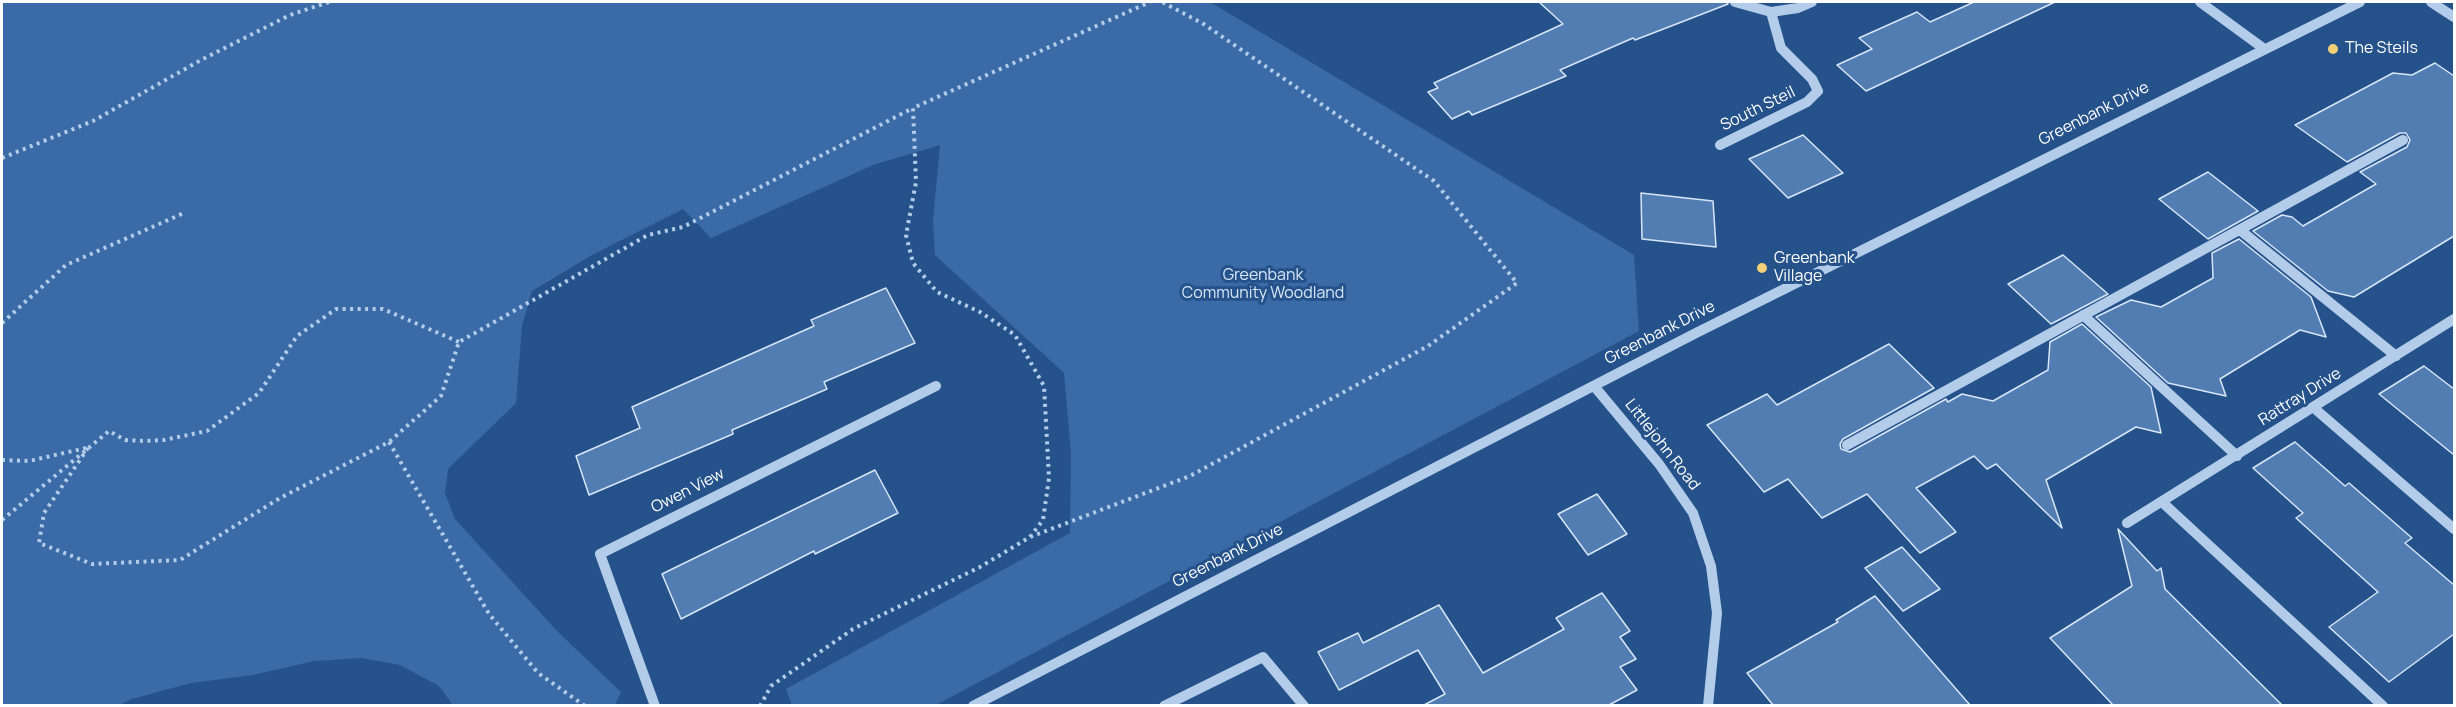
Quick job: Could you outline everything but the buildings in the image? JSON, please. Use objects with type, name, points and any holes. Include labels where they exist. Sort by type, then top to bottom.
[{"type":"street","points":[[1735,2],[1771,12],[1798,8],[1812,2]]},
{"type":"street","points":[[2200,2],[2263,48]]},
{"type":"street","name":"Greenbank Drive","points":[[977,705],[1594,386],[2263,48],[2360,2]]},
{"type":"street","points":[[2431,2],[2454,17]]},
{"type":"street","name":"South Steil","points":[[1720,144],[1807,102],[1818,91],[1812,79],[1781,48],[1771,12]]},
{"type":"street","points":[[1847,445],[2403,140]]},
{"type":"street","points":[[2240,230],[2396,356]]},
{"type":"street","points":[[2083,315],[2237,456]]},
{"type":"street","name":"Rattray Drive","points":[[2127,523],[2454,319]]},
{"type":"street","name":"Owen View","points":[[655,705],[600,554],[936,386]]},
{"type":"street","name":"Littlejohn Road","points":[[1594,386],[1659,464],[1693,513],[1711,566],[1717,613],[1708,705]]},
{"type":"street","points":[[2314,408],[2454,529]]},
{"type":"street","points":[[2162,502],[2382,705]]},
{"type":"street","points":[[1164,705],[1263,657],[1304,705]]},
{"type":"path","points":[[2,158],[93,121],[201,60],[290,15],[329,2]]},
{"type":"path","points":[[88,448],[44,513],[39,543],[92,564],[180,560],[280,498],[389,442],[441,396],[459,342],[648,235],[683,227],[913,108],[1150,2]]},
{"type":"path","points":[[760,705],[771,686],[854,629],[980,567],[1030,537],[1191,476],[1428,346],[1517,283],[1434,181],[1202,23],[1162,2]]},
{"type":"path","points":[[913,108],[916,182],[906,235],[913,263],[937,292],[980,312],[1015,335],[1044,386],[1049,478],[1043,520],[1030,537]]},
{"type":"path","points":[[2,323],[66,265],[184,213]]},
{"type":"path","points":[[2,520],[109,431],[125,440],[144,441],[164,440],[207,431],[259,393],[297,336],[336,309],[383,309],[459,342]]},
{"type":"path","points":[[389,442],[399,465],[489,614],[538,673],[585,705]]},
{"type":"path","points":[[2,460],[29,461],[88,448]]},
{"type":"green space","name":"Greenbank Community Woodland","points":[[2,2],[1210,2],[1634,255],[1639,331],[936,705],[792,705],[786,689],[1070,533],[1071,454],[1064,373],[935,255],[933,220],[940,145],[873,165],[711,238],[683,209],[594,254],[532,291],[522,326],[516,403],[448,469],[445,493],[455,519],[557,631],[621,692],[615,705],[453,705],[439,686],[400,665],[362,658],[314,661],[253,675],[191,683],[132,699],[119,705],[2,705]]},
{"type":"place","name":"The Steils","points":[[2333,49]]},
{"type":"place","name":"Greenbank Village","points":[[1762,268]]}]
